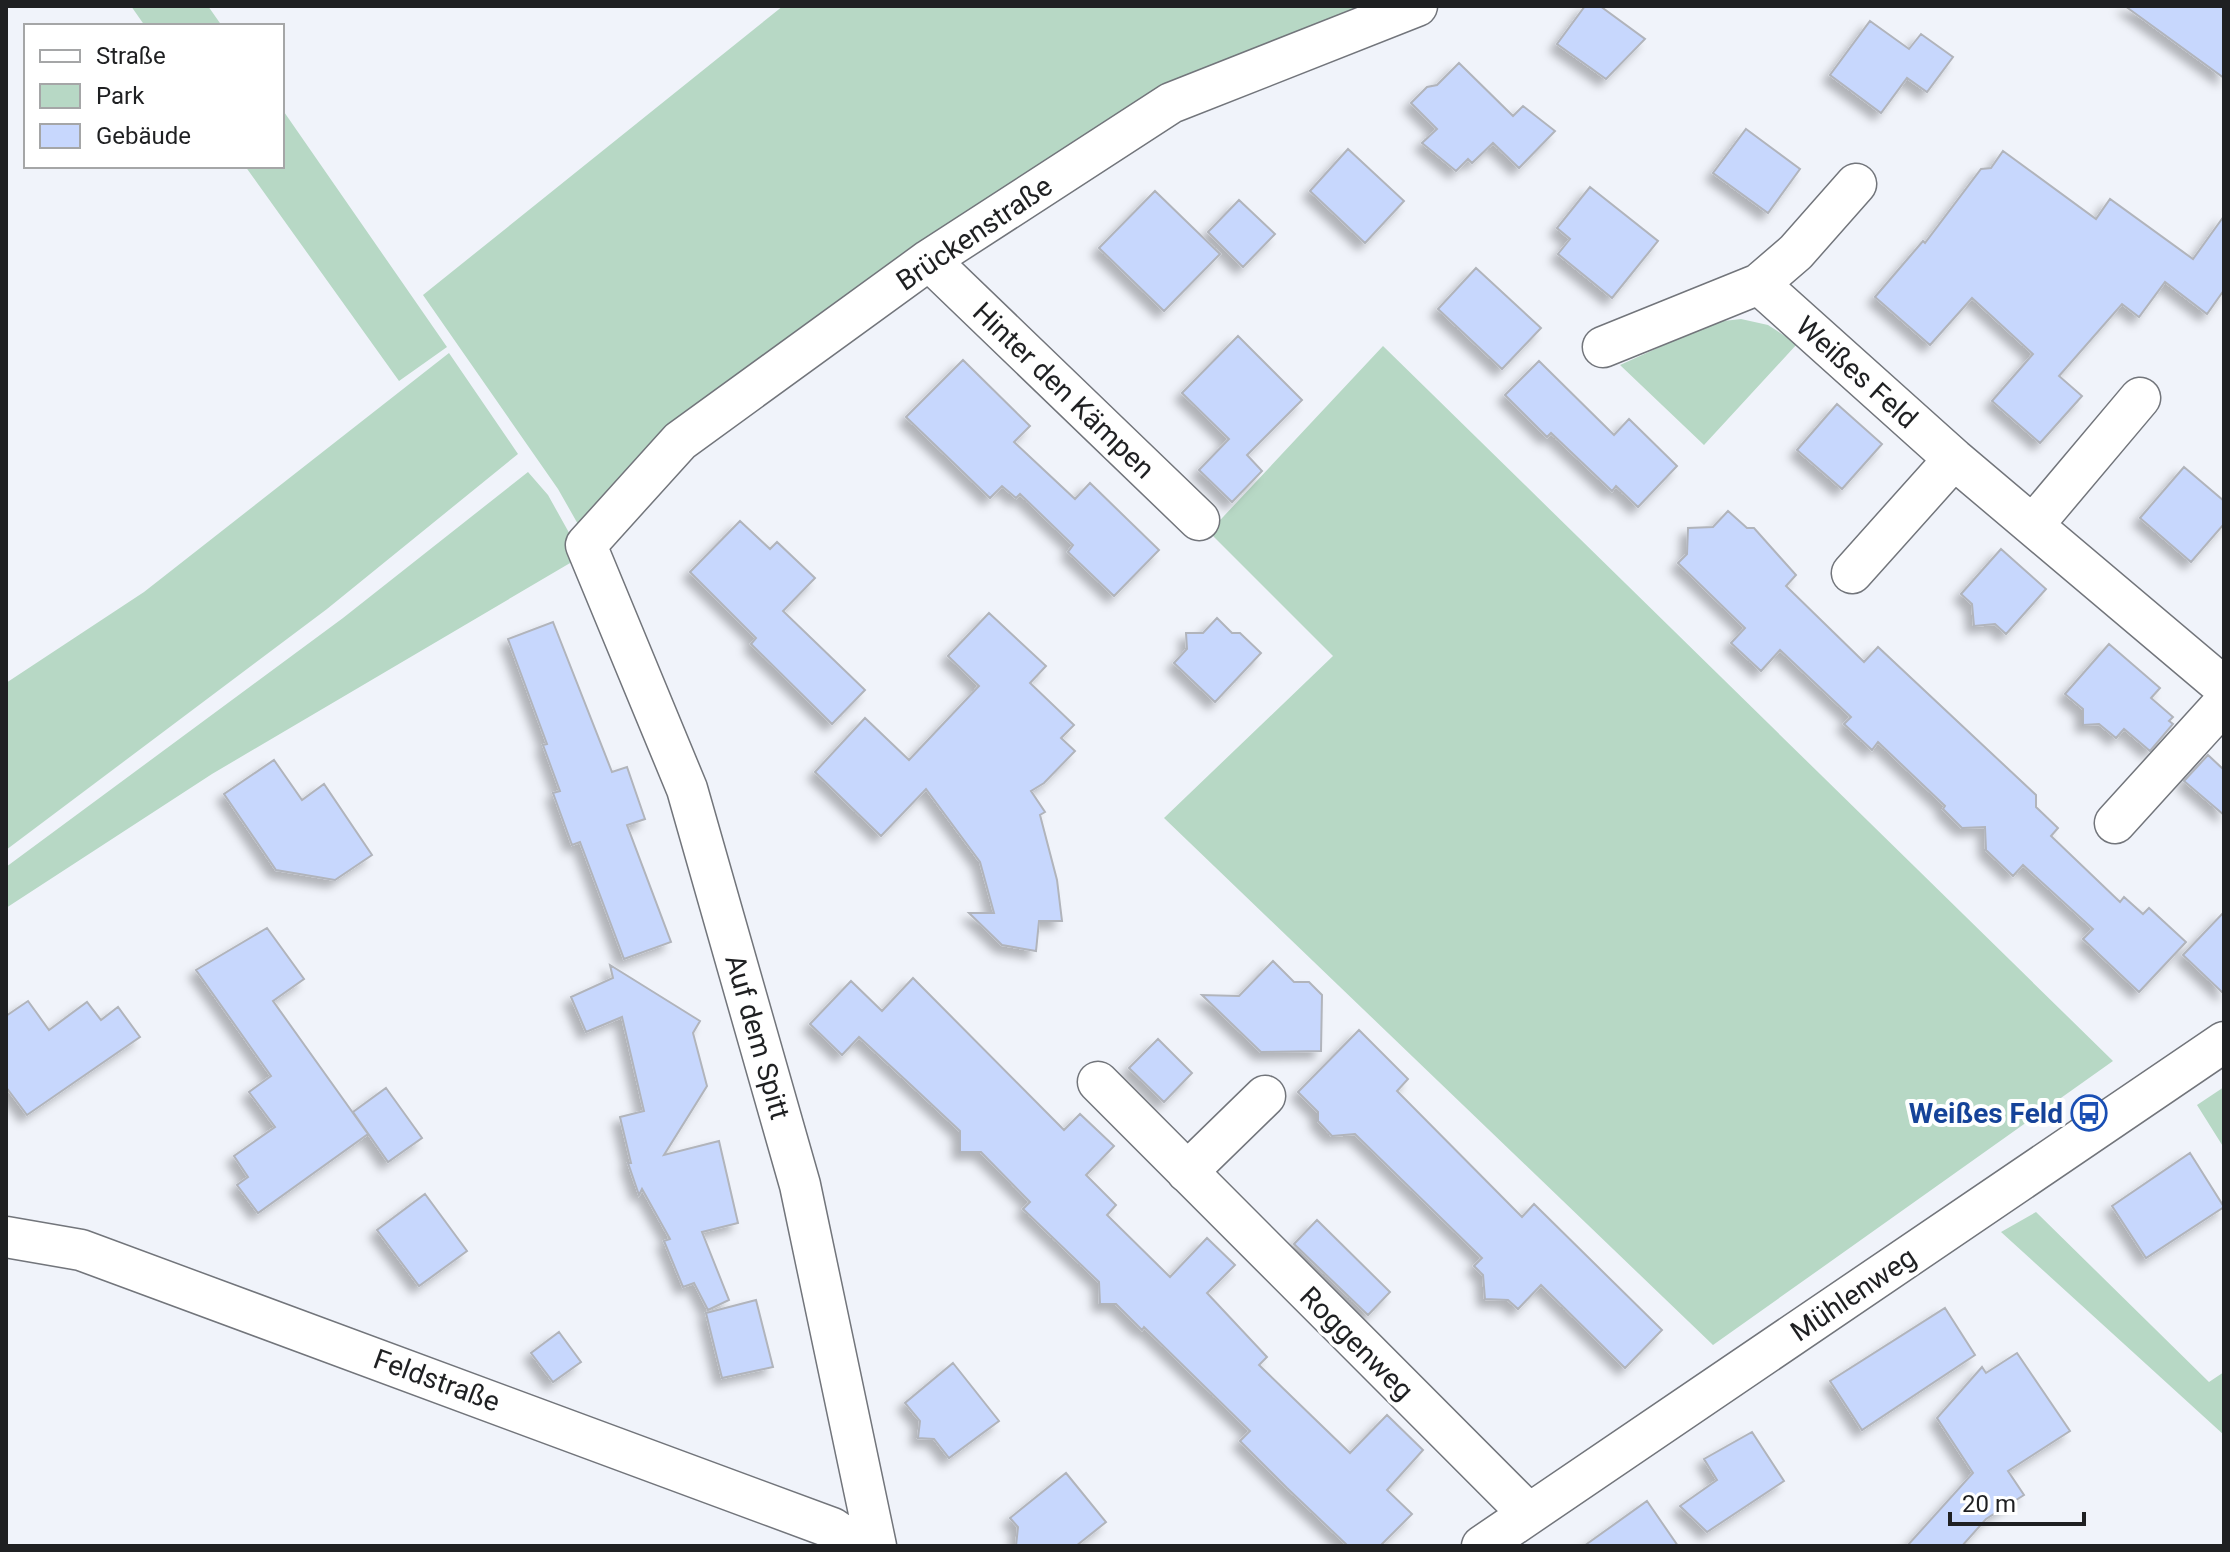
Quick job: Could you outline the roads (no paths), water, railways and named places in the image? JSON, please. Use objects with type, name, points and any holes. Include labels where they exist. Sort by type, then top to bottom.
[{"type":"street","name":"Brückenstraße","points":[[586,545],[680,441],[929,260],[1171,103],[1417,6]]},
{"type":"street","points":[[1603,347],[1759,284],[1796,252],[1856,184]]},
{"type":"street","name":"Hinter den Kämpen","points":[[929,260],[1199,520]]},
{"type":"street","name":"Weißes Feld","points":[[1759,284],[1954,459],[2224,687]]},
{"type":"street","points":[[2033,525],[2140,398]]},
{"type":"street","points":[[1852,573],[1954,459]]},
{"type":"street","name":"Auf dem Spitt","points":[[586,545],[687,789],[800,1185],[876,1546]]},
{"type":"street","points":[[2115,823],[2224,703]]},
{"type":"street","name":"Mühlenweg","points":[[1482,1546],[2224,1042]]},
{"type":"street","name":"Roggenweg","points":[[1098,1082],[1528,1513]]},
{"type":"street","points":[[1187,1172],[1265,1096]]},
{"type":"street","name":"Feldstraße","points":[[6,1237],[81,1250],[309,1332],[832,1528],[859,1546]]},
{"type":"place","name":"Weißes Feld","points":[[2089,1113]]}]
